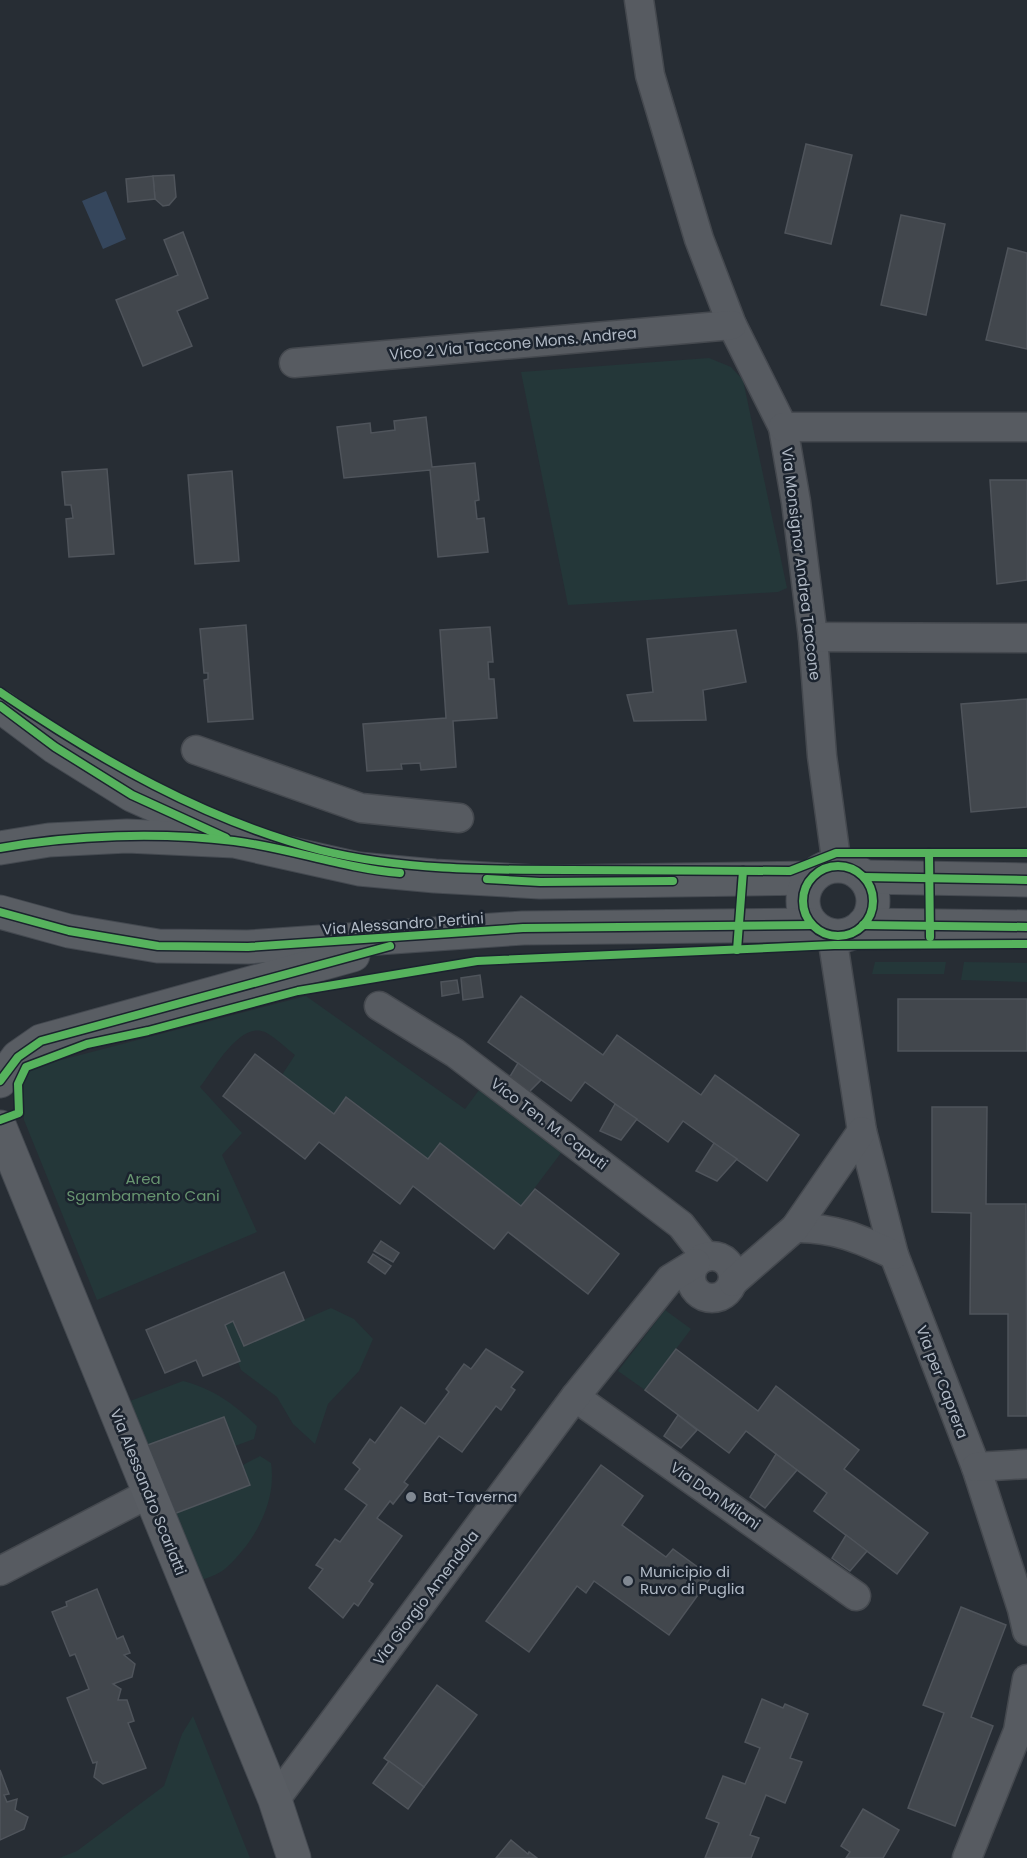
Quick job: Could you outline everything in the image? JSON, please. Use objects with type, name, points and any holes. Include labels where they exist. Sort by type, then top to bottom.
[{"type":"main road","points":[[0,706],[55,747],[132,795],[234,841]]},
{"type":"main road","points":[[0,848],[50,840],[127,837],[234,841],[359,869],[540,882],[837,874],[1027,880]]},
{"type":"main road","points":[[863,925],[872,907],[870,886],[837,874],[806,887],[803,907],[822,930],[843,935],[863,925],[1027,927]]},
{"type":"main road","name":"Via Alessandro Pertini","points":[[0,912],[69,931],[158,946],[248,947],[421,937],[524,928],[822,930]]},
{"type":"main road","points":[[0,1081],[18,1057],[41,1041],[421,937]]},
{"type":"main road","name":"Via Alessandro Scarlatti","points":[[0,1127],[274,1800],[294,1858]]},
{"type":"street","name":"Via Monsignor Andrea Taccone","points":[[639,0],[650,75],[699,239],[732,325],[783,427],[796,502],[813,637],[822,756],[837,874]]},
{"type":"street","name":"Vico 2 Via Taccone Mons. Andrea","points":[[294,363],[732,325]]},
{"type":"street","points":[[783,427],[1027,427]]},
{"type":"street","points":[[813,637],[1027,638]]},
{"type":"street","points":[[196,750],[360,807],[459,818]]},
{"type":"street","name":"Via per Caprera","points":[[822,930],[862,1131],[894,1255],[975,1467],[1022,1608],[1027,1631]]},
{"type":"street","name":"Vico Ten. M. Caputi","points":[[379,1006],[455,1053],[681,1225],[701,1260]]},
{"type":"street","points":[[701,1260],[691,1277],[692,1284],[700,1294],[713,1298],[720,1297],[733,1282],[795,1228],[862,1131]]},
{"type":"street","points":[[795,1228],[820,1227],[854,1235],[894,1255]]},
{"type":"street","name":"Via Giorgio Amendola","points":[[274,1800],[575,1397],[670,1279],[701,1260]]},
{"type":"street","name":"Via Don Milani","points":[[575,1397],[856,1596]]},
{"type":"street","points":[[975,1467],[1027,1464]]},
{"type":"street","points":[[0,1571],[148,1494]]},
{"type":"street","points":[[967,1858],[1018,1731],[1027,1679]]},
{"type":"green space","points":[[709,358],[731,367],[743,380],[787,588],[778,592],[568,605],[521,372]]},
{"type":"green space","points":[[875,962],[946,962],[944,974],[872,974]]},
{"type":"green space","points":[[964,962],[1027,963],[1027,982],[961,980]]},
{"type":"green space","name":"Area Sgambamento Cani","points":[[306,996],[465,1109],[482,1086],[564,1149],[521,1206],[440,1143],[428,1159],[347,1097],[334,1114],[282,1075],[295,1055],[265,1032],[256,1031],[246,1034],[228,1049],[200,1087],[242,1133],[222,1155],[257,1232],[97,1300],[24,1120],[21,1088],[26,1072],[38,1066]]},
{"type":"green space","points":[[331,1308],[354,1319],[373,1339],[359,1371],[328,1404],[315,1444],[293,1424],[277,1397],[241,1370],[225,1325],[233,1321],[244,1345]]},
{"type":"green space","points":[[665,1310],[691,1329],[645,1390],[618,1371]]},
{"type":"green space","points":[[183,1381],[214,1393],[240,1411],[257,1426],[254,1439],[235,1446],[224,1417],[145,1446],[130,1401]]},
{"type":"green space","points":[[260,1456],[271,1463],[272,1478],[271,1492],[262,1520],[247,1545],[227,1567],[202,1580],[171,1515],[250,1485],[243,1465]]},
{"type":"green space","points":[[193,1716],[250,1858],[59,1858],[77,1851],[164,1786],[182,1734]]},
{"type":"water","points":[[106,191],[126,239],[103,249],[82,201]]},
{"type":"building","points":[[806,144],[852,155],[831,244],[785,233]]},
{"type":"building","points":[[174,175],[176,197],[169,205],[163,206],[155,199],[153,176]]},
{"type":"building","points":[[153,176],[155,199],[128,202],[126,179]]},
{"type":"building","points":[[901,215],[945,224],[926,315],[881,305]]},
{"type":"building","points":[[183,232],[208,298],[177,311],[192,346],[143,366],[116,300],[178,275],[164,240]]},
{"type":"building","points":[[1008,248],[1027,253],[1027,349],[986,340]]},
{"type":"building","points":[[426,417],[432,467],[475,463],[479,500],[475,501],[477,519],[484,518],[488,552],[438,557],[430,470],[344,478],[337,427],[370,423],[371,433],[395,430],[394,421]]},
{"type":"building","points":[[107,469],[114,554],[69,557],[66,519],[73,518],[71,505],[65,505],[62,472]]},
{"type":"building","points":[[232,471],[239,561],[195,564],[188,475]]},
{"type":"building","points":[[990,480],[1027,480],[1027,580],[997,584]]},
{"type":"building","points":[[246,625],[253,719],[208,722],[204,680],[208,679],[208,673],[204,673],[200,629]]},
{"type":"building","points":[[490,627],[493,662],[488,662],[489,679],[494,679],[497,718],[453,721],[456,767],[421,770],[420,763],[401,764],[402,769],[367,771],[363,724],[446,718],[440,630]]},
{"type":"building","points":[[736,630],[746,682],[703,690],[706,720],[634,721],[627,695],[653,692],[647,639]]},
{"type":"building","points":[[1027,699],[1027,807],[971,812],[961,704]]},
{"type":"building","points":[[480,975],[483,997],[463,1000],[461,978]]},
{"type":"building","points":[[457,980],[459,993],[442,996],[441,982]]},
{"type":"building","points":[[521,996],[603,1055],[617,1035],[701,1095],[715,1075],[799,1135],[767,1181],[683,1121],[668,1142],[585,1082],[571,1101],[488,1042]]},
{"type":"building","points":[[898,999],[1027,999],[1027,1051],[898,1051]]},
{"type":"building","points":[[255,1054],[334,1114],[346,1097],[428,1159],[440,1143],[521,1206],[535,1189],[619,1254],[588,1294],[508,1232],[494,1249],[413,1186],[400,1204],[319,1142],[305,1159],[223,1096]]},
{"type":"building","points":[[518,1063],[541,1080],[529,1092],[509,1078]]},
{"type":"building","points":[[615,1104],[637,1119],[621,1140],[600,1131]]},
{"type":"building","points":[[932,1107],[987,1107],[986,1204],[1026,1204],[1027,1416],[1008,1416],[1008,1314],[970,1314],[971,1213],[932,1212]]},
{"type":"building","points":[[714,1143],[737,1159],[717,1181],[696,1171]]},
{"type":"building","points":[[381,1241],[399,1253],[393,1262],[374,1251]]},
{"type":"building","points":[[373,1254],[391,1266],[385,1274],[368,1262]]},
{"type":"building","points":[[284,1272],[304,1320],[244,1346],[233,1321],[225,1325],[240,1361],[203,1376],[196,1360],[165,1373],[146,1330]]},
{"type":"building","points":[[486,1349],[523,1372],[511,1387],[515,1390],[501,1410],[496,1406],[462,1452],[439,1436],[404,1482],[408,1485],[393,1504],[390,1501],[377,1518],[402,1536],[369,1581],[373,1584],[358,1606],[354,1603],[343,1618],[309,1588],[323,1569],[316,1565],[335,1539],[340,1542],[367,1505],[345,1489],[360,1469],[353,1463],[370,1439],[375,1443],[401,1407],[425,1424],[449,1392],[446,1389],[464,1364],[471,1369]]},
{"type":"building","points":[[676,1349],[758,1411],[776,1386],[859,1450],[844,1469],[928,1533],[897,1574],[814,1511],[827,1493],[746,1431],[729,1453],[645,1390]]},
{"type":"building","points":[[678,1415],[697,1430],[681,1448],[664,1436]]},
{"type":"building","points":[[224,1417],[250,1485],[171,1515],[145,1446]]},
{"type":"building","points":[[776,1454],[797,1470],[765,1508],[750,1497]]},
{"type":"building","points":[[601,1465],[643,1496],[622,1525],[666,1557],[673,1549],[711,1577],[669,1635],[594,1581],[586,1593],[577,1586],[529,1652],[486,1621]]},
{"type":"building","points":[[846,1535],[867,1551],[850,1571],[832,1558]]},
{"type":"building","points":[[97,1589],[117,1639],[123,1636],[130,1653],[124,1655],[135,1664],[132,1677],[113,1684],[121,1689],[118,1700],[127,1700],[134,1721],[128,1723],[146,1768],[103,1784],[94,1777],[97,1762],[93,1763],[67,1698],[89,1689],[75,1654],[70,1656],[52,1612],[67,1606],[66,1602]]},
{"type":"building","points":[[961,1607],[1006,1625],[971,1717],[993,1726],[955,1826],[908,1808],[944,1713],[923,1705]]},
{"type":"building","points":[[437,1685],[477,1715],[424,1787],[384,1758]]},
{"type":"building","points":[[762,1699],[783,1708],[785,1704],[808,1714],[790,1758],[802,1762],[785,1803],[766,1795],[750,1835],[759,1838],[751,1858],[705,1858],[719,1823],[706,1818],[723,1776],[745,1784],[760,1748],[745,1742]]},
{"type":"building","points":[[389,1761],[424,1787],[408,1809],[373,1783]]},
{"type":"building","points":[[0,1770],[9,1794],[4,1795],[7,1802],[17,1799],[15,1810],[28,1817],[24,1829],[0,1840]]},
{"type":"building","points":[[863,1809],[899,1830],[883,1858],[846,1858],[850,1852],[841,1846]]},
{"type":"building","points":[[511,1840],[528,1854],[529,1852],[537,1858],[496,1858]]},
{"type":"cycle path","points":[[0,692],[114,764],[194,804],[277,837],[320,850],[381,862],[505,870],[790,871],[836,853],[1027,853]]},
{"type":"cycle path","points":[[0,706],[55,747],[132,795],[226,838]]},
{"type":"cycle path","points":[[0,848],[57,840],[117,836],[176,836],[255,844],[357,867],[400,873]]},
{"type":"cycle path","points":[[929,853],[930,937]]},
{"type":"cycle path","points":[[838,866],[851,869],[863,876],[870,888],[873,901],[870,914],[863,926],[851,933],[838,936],[825,933],[813,926],[806,914],[803,901],[806,888],[813,876],[825,869],[838,866]]},
{"type":"cycle path","points":[[737,950],[743,871]]},
{"type":"cycle path","points":[[864,877],[1027,880]]},
{"type":"cycle path","points":[[487,879],[540,882],[673,881]]},
{"type":"cycle path","points":[[0,912],[69,931],[158,946],[248,947],[523,928],[812,925]]},
{"type":"cycle path","points":[[863,925],[1027,927]]},
{"type":"cycle path","points":[[0,1120],[19,1113],[18,1084],[26,1067],[87,1044],[148,1031],[298,991],[477,961],[834,945],[1027,944]]},
{"type":"cycle path","points":[[0,1081],[18,1057],[41,1041],[390,946]]},
{"type":"place","name":"Bat-Taverna","points":[[411,1497]]},
{"type":"place","name":"Municipio di Ruvo di Puglia","points":[[628,1581]]}]
